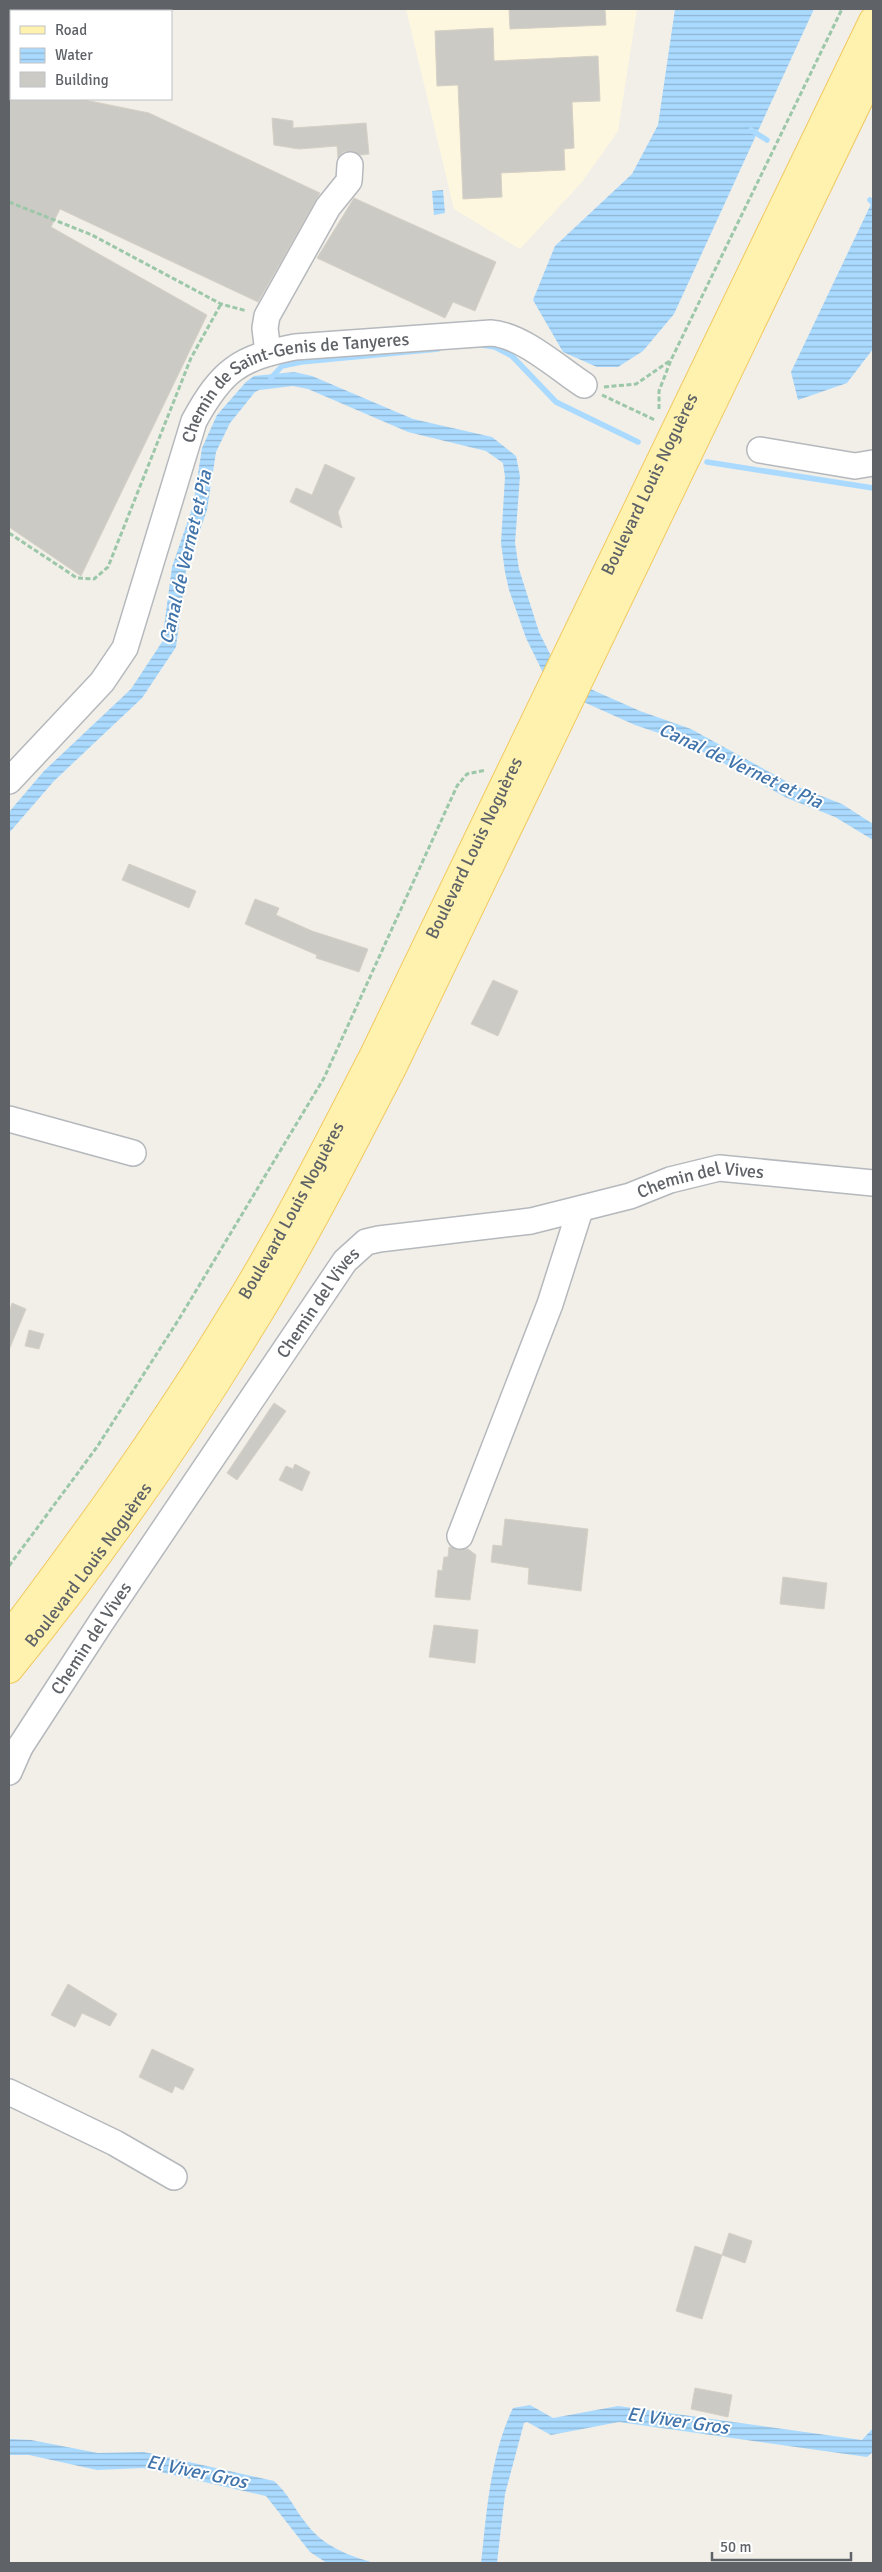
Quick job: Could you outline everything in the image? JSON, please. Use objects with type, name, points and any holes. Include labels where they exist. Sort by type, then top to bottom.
[{"type":"main road","name":"Boulevard Louis Noguères","points":[[575,666],[626,530],[708,367],[873,21]]},
{"type":"main road","name":"Boulevard Louis Noguères","points":[[9,1638],[109,1503],[237,1307],[310,1179],[554,708],[873,70]]},
{"type":"main road","name":"Boulevard Louis Noguères","points":[[9,1669],[128,1515],[250,1329],[329,1190],[393,1066],[554,708]]},
{"type":"street","points":[[268,353],[265,328],[267,316],[328,207],[349,181],[350,165]]},
{"type":"street","name":"Chemin de Saint-Genis de Tanyeres","points":[[9,781],[102,682],[125,648],[194,421],[211,391],[235,367],[268,353],[295,347],[502,334],[516,340],[586,387]]},
{"type":"street","points":[[760,450],[855,466],[873,463]]},
{"type":"street","points":[[9,1119],[133,1153]]},
{"type":"street","name":"Chemin del Vives","points":[[9,1772],[14,1755],[100,1624],[345,1261],[366,1242],[531,1221],[630,1196],[670,1180],[719,1168],[873,1183]]},
{"type":"street","points":[[460,1536],[550,1304],[580,1210]]},
{"type":"street","points":[[9,2092],[115,2143],[174,2177]]},
{"type":"path","points":[[586,387],[660,422],[659,391],[671,360],[842,9]]},
{"type":"path","points":[[9,202],[92,235],[221,304],[267,316]]},
{"type":"path","points":[[9,533],[78,578],[94,579],[108,568],[191,358],[221,304]]},
{"type":"path","points":[[586,387],[636,384],[671,360]]},
{"type":"path","points":[[9,1566],[97,1447],[179,1319],[324,1078],[457,786],[467,774],[490,769]]},
{"type":"shaded area","points":[[9,9],[109,9],[10,10],[9,68]]},
{"type":"shaded area","points":[[406,9],[637,9],[618,131],[582,182],[520,249],[454,209]]},
{"type":"water","points":[[675,9],[814,9],[674,314],[643,351],[618,367],[597,367],[563,352],[533,300],[555,246],[632,174],[658,125]]},
{"type":"water","points":[[443,190],[445,213],[434,215],[432,191]]},
{"type":"water","points":[[873,200],[873,349],[847,383],[798,400],[791,372]]},
{"type":"water","name":"Canal de Vernet et Pia","points":[[294,372],[312,376],[413,419],[492,437],[516,456],[520,476],[515,543],[519,569],[539,632],[561,676],[640,711],[691,729],[793,785],[842,804],[873,824],[873,840],[835,817],[787,798],[685,742],[635,725],[550,687],[526,638],[509,590],[505,572],[501,543],[505,477],[503,463],[486,451],[408,432],[308,389],[293,386],[255,392],[230,423],[216,452],[207,510],[186,570],[176,647],[142,698],[54,781],[9,833],[9,812],[44,771],[131,689],[162,642],[172,567],[193,506],[202,448],[217,415],[246,382],[254,376]]},
{"type":"water","name":"El Viver Gros","points":[[530,2405],[553,2418],[618,2406],[862,2440],[873,2428],[873,2452],[867,2457],[619,2422],[551,2435],[527,2422],[524,2423],[505,2494],[497,2563],[481,2563],[494,2464],[499,2445],[513,2408]]},
{"type":"water","name":"El Viver Gros","points":[[9,2439],[31,2440],[98,2453],[144,2452],[274,2481],[305,2522],[319,2537],[345,2553],[374,2563],[327,2563],[310,2552],[266,2496],[143,2468],[97,2470],[29,2455],[9,2455]]},
{"type":"building","points":[[509,9],[605,9],[606,25],[510,29]]},
{"type":"building","points":[[493,28],[494,61],[598,56],[600,101],[572,102],[574,148],[564,149],[565,170],[501,173],[502,197],[463,199],[458,85],[437,86],[435,31]]},
{"type":"building","points":[[9,99],[85,100],[149,113],[320,193],[258,302],[60,209],[51,227],[207,315],[81,576],[9,527]]},
{"type":"building","points":[[272,118],[293,121],[293,128],[366,123],[369,154],[360,155],[350,151],[343,152],[338,158],[337,146],[299,149],[274,145]]},
{"type":"building","points":[[354,198],[496,262],[475,311],[453,302],[445,318],[317,258]]},
{"type":"building","points":[[325,464],[355,478],[338,512],[342,528],[290,502],[296,488],[312,495]]},
{"type":"building","points":[[129,864],[196,891],[189,908],[122,880]]},
{"type":"building","points":[[255,899],[279,908],[276,915],[312,931],[368,949],[359,972],[316,958],[317,955],[245,924]]},
{"type":"building","points":[[493,980],[518,991],[498,1036],[471,1024]]},
{"type":"building","points":[[12,1303],[26,1309],[9,1350],[9,1313]]},
{"type":"building","points":[[29,1330],[44,1334],[39,1349],[25,1346]]},
{"type":"building","points":[[274,1403],[286,1411],[237,1480],[227,1473]]},
{"type":"building","points":[[295,1464],[310,1472],[302,1491],[279,1480],[286,1466],[293,1469]]},
{"type":"building","points":[[505,1519],[588,1529],[581,1591],[528,1584],[529,1568],[491,1562],[493,1545],[502,1546]]},
{"type":"building","points":[[449,1547],[468,1549],[476,1555],[470,1600],[435,1597],[438,1570],[442,1571],[444,1557],[448,1557]]},
{"type":"building","points":[[783,1577],[827,1583],[824,1609],[780,1604]]},
{"type":"building","points":[[434,1625],[478,1630],[475,1663],[429,1657]]},
{"type":"building","points":[[68,1984],[117,2014],[110,2026],[82,2013],[75,2027],[51,2015]]},
{"type":"building","points":[[152,2049],[194,2069],[183,2090],[175,2086],[172,2093],[139,2077]]},
{"type":"building","points":[[729,2233],[752,2241],[745,2263],[722,2255]]},
{"type":"building","points":[[695,2246],[722,2255],[702,2319],[676,2311]]},
{"type":"building","points":[[695,2388],[732,2395],[728,2417],[691,2409]]},
{"type":"waterway","points":[[751,130],[767,140]]},
{"type":"waterway","points":[[870,200],[873,203]]},
{"type":"waterway","points":[[482,345],[495,347],[512,356],[556,402],[638,442]]},
{"type":"waterway","points":[[271,378],[282,366],[301,362],[438,349]]},
{"type":"waterway","points":[[707,462],[873,488]]}]
